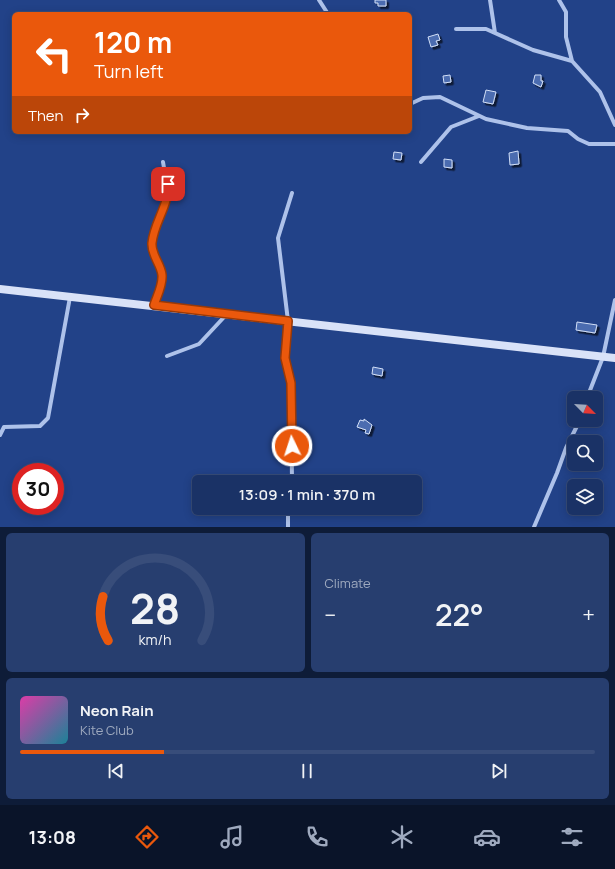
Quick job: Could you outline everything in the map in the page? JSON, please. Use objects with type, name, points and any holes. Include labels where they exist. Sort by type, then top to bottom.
[{"type":"street","points":[[318,0],[327,12]]},
{"type":"street","points":[[490,0],[495,33]]},
{"type":"street","points":[[559,0],[566,12],[566,38],[572,61],[600,92],[615,125]]},
{"type":"street","points":[[456,29],[486,29],[533,50],[572,61]]},
{"type":"street","points":[[412,103],[423,98],[440,97],[479,116],[527,128],[568,131],[578,139],[589,144],[615,144]]},
{"type":"street","points":[[421,162],[451,127],[479,116]]},
{"type":"street","points":[[154,305],[162,274],[152,250],[152,243],[156,225],[167,202],[168,191],[163,162]]},
{"type":"street","points":[[292,193],[278,238],[288,321],[285,358],[291,388],[292,475]]},
{"type":"street","points":[[0,289],[154,305],[615,358]]},
{"type":"street","points":[[0,435],[4,427],[40,426],[48,418],[70,297]]},
{"type":"street","points":[[590,391],[603,357],[615,300]]},
{"type":"street","points":[[167,356],[199,344],[226,314]]},
{"type":"street","points":[[534,527],[558,474],[566,448],[576,427]]},
{"type":"street","points":[[288,515],[288,527]]},
{"type":"building","points":[[375,0],[386,0],[386,6],[378,6],[378,3],[375,3]]},
{"type":"building","points":[[438,34],[440,40],[436,41],[438,45],[431,47],[428,37]]},
{"type":"building","points":[[450,75],[451,82],[444,83],[443,76]]},
{"type":"building","points":[[535,75],[541,75],[541,81],[543,81],[541,87],[533,83]]},
{"type":"building","points":[[486,90],[496,92],[493,104],[483,102]]},
{"type":"building","points":[[518,151],[519,164],[510,165],[509,153]]},
{"type":"building","points":[[394,152],[402,153],[401,160],[393,159]]},
{"type":"building","points":[[444,159],[452,160],[452,168],[444,167]]},
{"type":"building","points":[[577,322],[597,325],[595,333],[576,330]]},
{"type":"building","points":[[373,367],[383,369],[382,376],[372,374]]},
{"type":"building","points":[[364,419],[372,425],[369,434],[365,433],[366,430],[357,427],[360,420],[364,421]]},
{"type":"route","points":[[168,184],[167,202],[156,225],[152,243],[152,250],[162,274],[162,279],[154,305],[288,321],[285,358],[291,383],[290,415],[292,446]]}]
